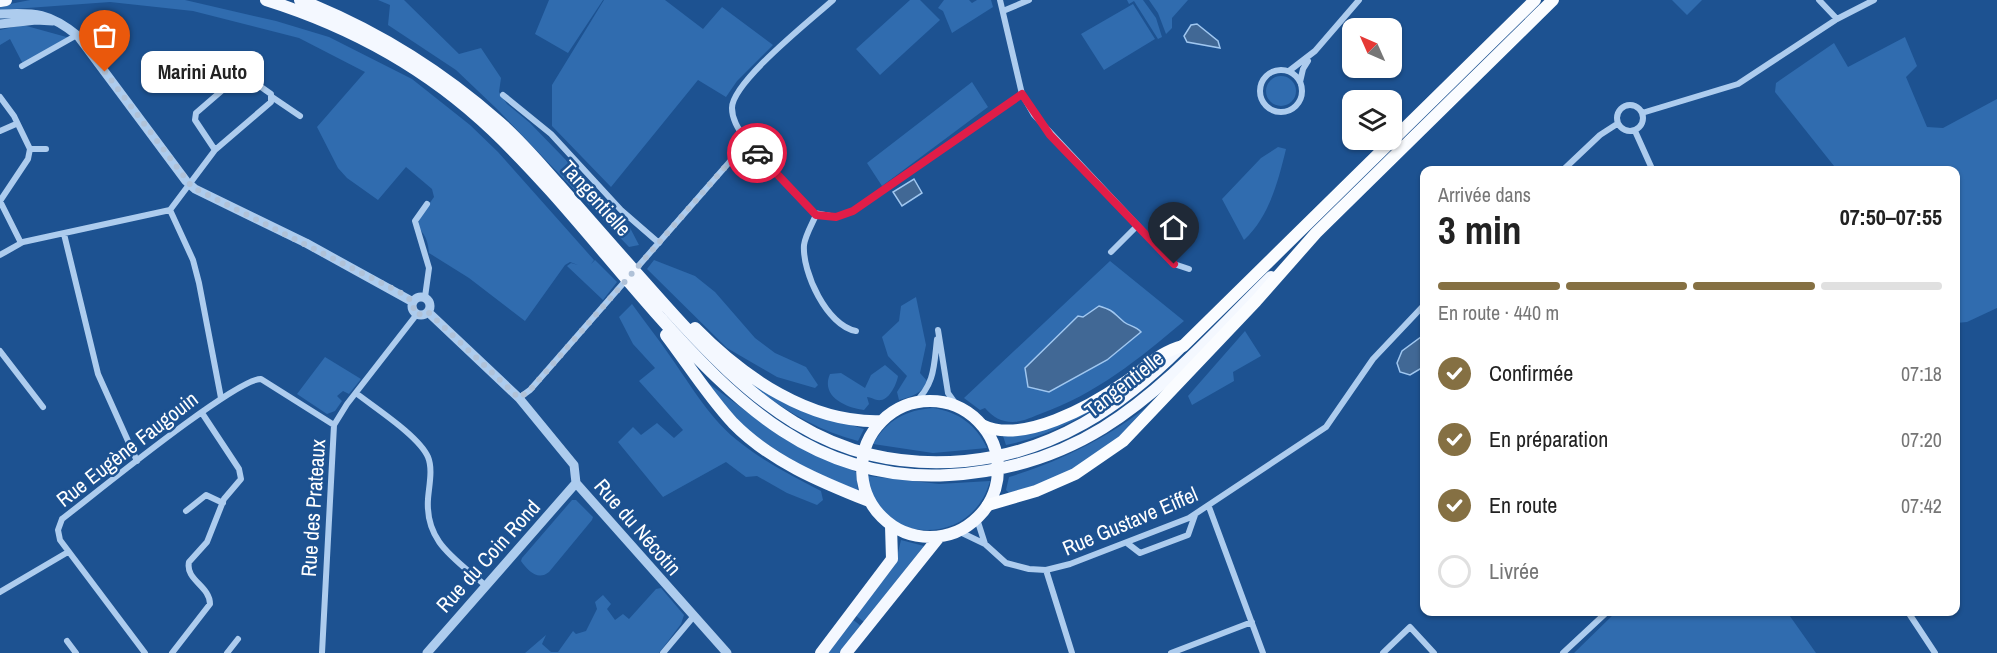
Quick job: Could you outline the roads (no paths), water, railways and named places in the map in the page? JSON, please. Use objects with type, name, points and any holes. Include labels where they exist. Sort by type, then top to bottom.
[{"type":"highway","name":"Tangentielle","points":[[1183,346],[1535,0]]},
{"type":"highway","name":"Tangentielle","points":[[1316,233],[1553,0]]},
{"type":"highway","points":[[988,505],[1036,491],[1075,474],[1123,441],[1256,301],[1316,233]]},
{"type":"highway","points":[[982,425],[995,431],[1018,431],[1071,413],[1123,384],[1168,349],[1183,346]]},
{"type":"main road","points":[[0,1],[6,0]]},
{"type":"main road","name":"Tangentielle","points":[[266,0],[296,10],[365,40],[402,61],[462,104],[526,165],[618,261]]},
{"type":"main road","name":"Tangentielle","points":[[300,0],[373,32],[437,71],[500,123],[618,261]]},
{"type":"main road","name":"Tangentielle","points":[[649,294],[735,397],[793,437],[842,460],[884,464],[938,476],[977,473],[1022,464],[1071,445],[1128,411],[1172,373],[1316,233]]},
{"type":"main road","points":[[618,261],[705,350],[753,395],[796,424],[884,464]]},
{"type":"main road","points":[[618,261],[649,294],[760,383],[817,410],[855,421],[882,421]]},
{"type":"main road","points":[[649,294],[657,322],[704,386],[748,436],[792,467],[869,501]]},
{"type":"main road","name":"Tangentielle","points":[[884,464],[975,460],[1021,451],[1048,442],[1120,402],[1183,346]]},
{"type":"main road","points":[[944,402],[958,407],[982,425],[993,443],[998,464],[996,485],[988,505],[977,519],[958,531],[939,537],[906,533],[891,526],[878,515],[869,501],[862,480],[862,459],[869,438],[882,421],[902,407],[914,403],[944,402]]},
{"type":"main road","points":[[820,653],[892,559],[891,526]]},
{"type":"main road","points":[[846,653],[939,537]]},
{"type":"street","points":[[833,0],[757,69],[734,98],[731,109],[733,119],[747,142],[816,215],[836,217],[853,211],[1022,94]]},
{"type":"street","points":[[1000,0],[1022,94],[1050,135],[1174,264],[1188,269]]},
{"type":"street","points":[[1003,11],[1029,0]]},
{"type":"street","points":[[1315,51],[1288,71],[1274,70],[1263,79],[1260,93],[1267,106],[1281,111],[1291,108],[1300,97],[1303,69],[1315,51],[1359,0]]},
{"type":"street","points":[[1819,0],[1837,19]]},
{"type":"street","points":[[1642,113],[1738,84],[1837,19],[1874,0]]},
{"type":"street","points":[[0,14],[32,12],[58,21],[77,35],[189,184],[410,299],[425,295]]},
{"type":"street","points":[[0,24],[36,20],[58,21]]},
{"type":"street","points":[[22,66],[77,35]]},
{"type":"street","points":[[1288,71],[1300,83]]},
{"type":"street","points":[[214,150],[195,120],[197,111],[242,74],[272,98],[300,116]]},
{"type":"street","points":[[503,95],[551,134],[621,210],[659,243]]},
{"type":"street","points":[[0,97],[30,149],[28,159],[0,201],[21,243]]},
{"type":"street","points":[[0,255],[21,243],[170,210],[214,150],[271,102],[272,98]]},
{"type":"street","points":[[1633,105],[1642,113],[1642,123],[1635,130],[1623,130],[1617,123],[1618,111],[1624,106],[1633,105]]},
{"type":"street","points":[[1567,166],[1600,135],[1617,123]]},
{"type":"street","points":[[0,131],[16,124]]},
{"type":"street","points":[[1635,130],[1651,166]]},
{"type":"street","points":[[519,398],[530,390],[747,142]]},
{"type":"street","points":[[30,149],[46,149]]},
{"type":"street","points":[[410,299],[415,317],[430,315],[430,304],[425,295],[428,256],[416,220],[427,204]]},
{"type":"street","name":"Rue Eugène Faugouin","points":[[170,210],[193,260],[221,398]]},
{"type":"street","points":[[816,215],[804,247],[810,273],[823,307],[845,329],[856,331]]},
{"type":"street","points":[[1112,252],[1137,226]]},
{"type":"street","points":[[64,234],[98,374],[137,461]]},
{"type":"street","name":"Rue Gustave Eiffel","points":[[958,531],[985,544],[1006,563],[1029,569],[1046,570],[1063,567],[1195,515],[1326,427],[1385,344],[1420,309]]},
{"type":"street","name":"Rue du Nécotin","points":[[430,315],[519,398],[574,465],[576,483],[727,653]]},
{"type":"street","name":"Rue des Prateaux","points":[[321,653],[334,425],[415,317]]},
{"type":"street","points":[[914,403],[928,389],[933,377],[938,330],[948,393],[958,407]]},
{"type":"street","points":[[0,351],[43,407]]},
{"type":"street","name":"Rue Eugène Faugouin","points":[[68,552],[60,540],[58,530],[62,519],[202,412],[248,381],[261,379],[334,425]]},
{"type":"street","points":[[356,393],[413,439],[428,455],[430,471],[427,517],[432,532],[438,543],[486,586]]},
{"type":"street","points":[[172,653],[210,604],[210,596],[191,574],[188,566],[207,542],[223,503],[240,483],[241,473],[202,412]]},
{"type":"street","name":"Rue du Coin Rond","points":[[427,653],[576,483]]},
{"type":"street","points":[[186,511],[206,495],[223,503]]},
{"type":"street","points":[[1209,507],[1263,653]]},
{"type":"street","points":[[1127,543],[1140,553],[1188,535],[1195,515]]},
{"type":"street","points":[[977,519],[985,544]]},
{"type":"street","points":[[0,592],[68,552],[145,653]]},
{"type":"street","points":[[1046,570],[1072,653]]},
{"type":"street","points":[[663,653],[694,616]]},
{"type":"street","points":[[1563,653],[1602,616]]},
{"type":"street","points":[[1911,616],[1935,653]]},
{"type":"street","points":[[1171,653],[1252,622]]},
{"type":"street","points":[[1383,653],[1410,627],[1434,653]]},
{"type":"street","points":[[227,653],[238,639]]},
{"type":"street","points":[[67,641],[76,653]]},
{"type":"place","name":"Marini Auto","points":[[105,72]]}]
